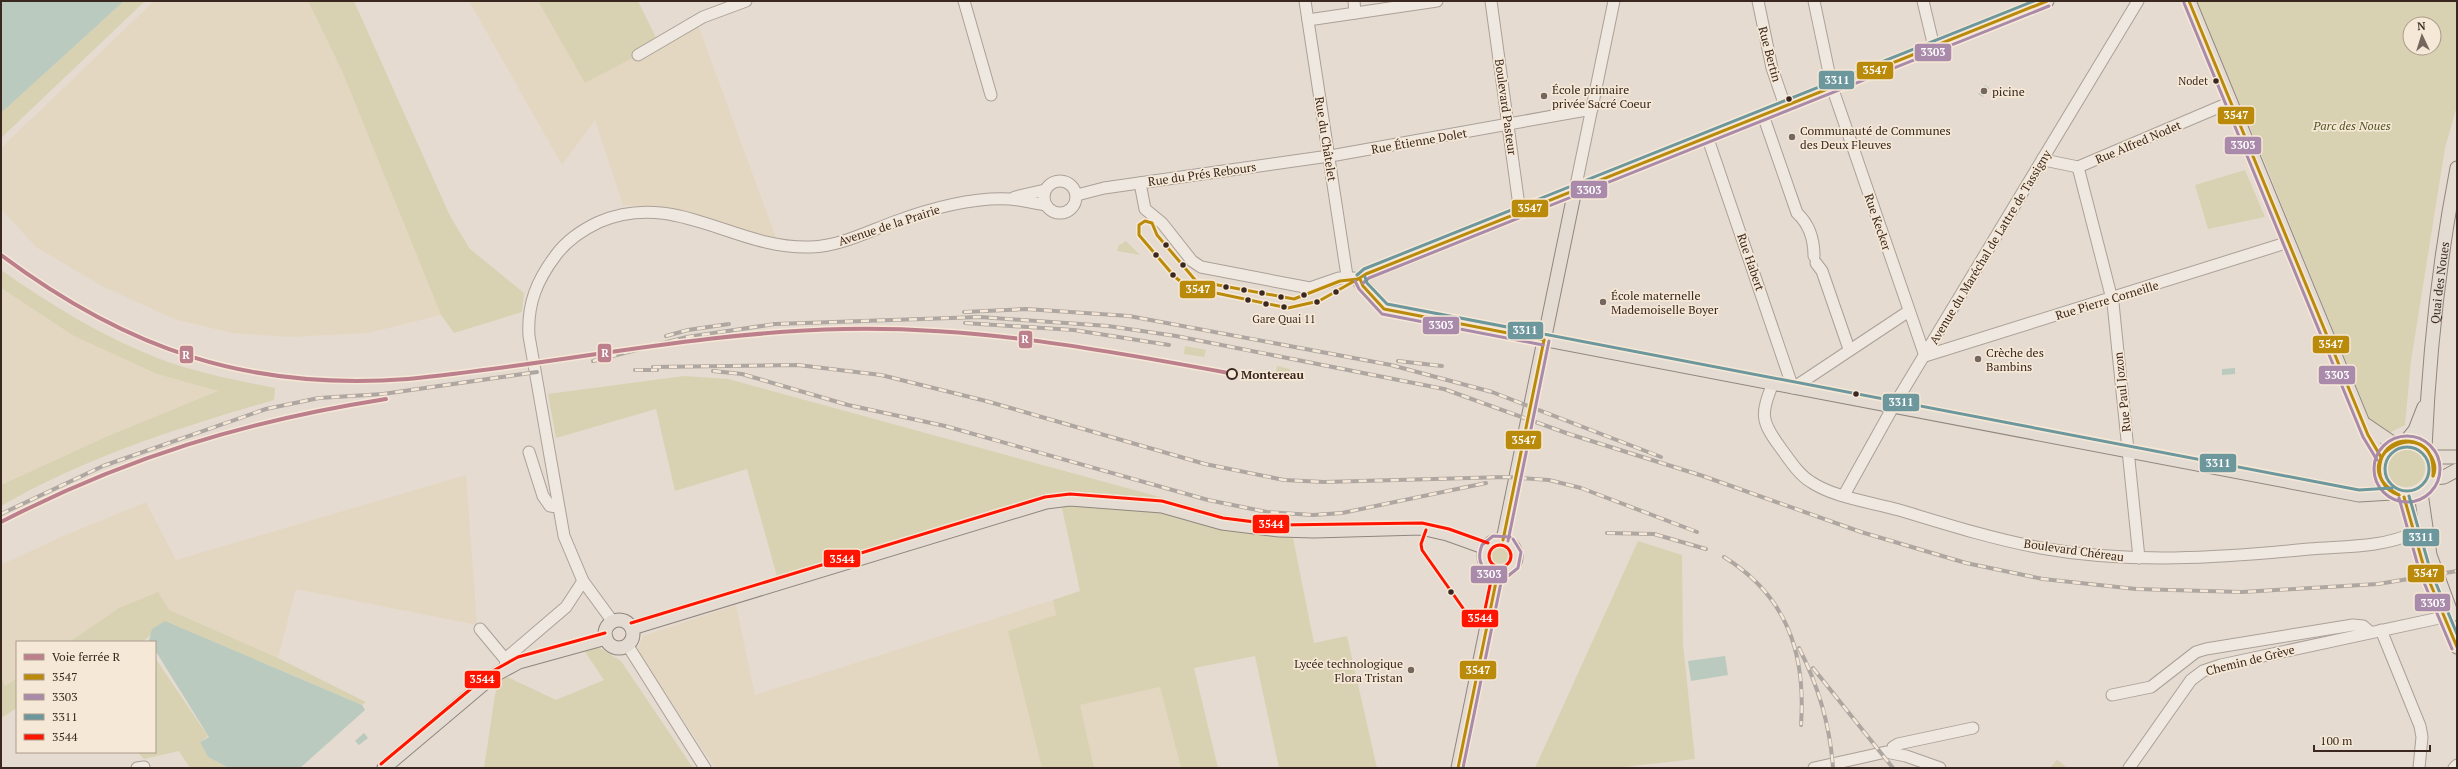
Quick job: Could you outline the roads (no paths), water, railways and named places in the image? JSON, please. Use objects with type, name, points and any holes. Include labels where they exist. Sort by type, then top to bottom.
[{"type":"main road","points":[[1353,278],[1520,213],[1707,136],[2048,1]]},
{"type":"main road","points":[[2189,1],[2366,425],[2373,446],[2381,458],[2380,476],[2387,488],[2398,495],[2413,533],[2425,571],[2457,647]]},
{"type":"main road","name":"Quai des Noues","points":[[2427,398],[2440,277],[2457,168]]},
{"type":"main road","points":[[1503,540],[1575,190]]},
{"type":"main road","points":[[1353,278],[1363,286],[1384,309],[2359,495],[2398,495],[2421,493],[2433,478],[2435,471],[2429,452],[2427,398]]},
{"type":"main road","points":[[2381,458],[2415,430],[2427,398]]},
{"type":"main road","points":[[2366,425],[2400,442],[2413,441],[2429,452],[2457,457]]},
{"type":"main road","points":[[2433,478],[2444,477],[2457,470]]},
{"type":"main road","points":[[2359,495],[2380,476]]},
{"type":"main road","points":[[2421,493],[2430,554],[2457,628]]},
{"type":"main road","points":[[632,628],[1046,502],[1070,499],[1162,506],[1222,523],[1279,530],[1314,531],[1421,528],[1447,534],[1486,548]]},
{"type":"main road","points":[[1503,540],[1509,542],[1516,551],[1516,562],[1508,570],[1498,572],[1485,563],[1486,548],[1493,541],[1503,540]]},
{"type":"main road","points":[[1458,768],[1498,572]]},
{"type":"main road","points":[[622,620],[632,628],[632,641],[628,646],[617,648],[608,643],[606,638],[606,629],[613,622],[622,620]]},
{"type":"main road","points":[[390,766],[506,663],[606,638]]},
{"type":"street","points":[[638,55],[703,16],[746,1]]},
{"type":"street","points":[[964,1],[991,95]]},
{"type":"street","name":"Rue du Châtelet","points":[[1305,1],[1329,157],[1353,278]]},
{"type":"street","points":[[1354,1],[1356,13]]},
{"type":"street","points":[[1308,20],[1437,1]]},
{"type":"street","name":"Boulevard Pasteur","points":[[1491,1],[1520,213]]},
{"type":"street","points":[[1575,190],[1614,1]]},
{"type":"street","name":"Rue Bertin","points":[[1758,1],[1772,68],[1785,106]]},
{"type":"street","name":"Rue Kecker","points":[[1814,1],[1832,87],[1925,356]]},
{"type":"street","points":[[1923,1],[1934,47]]},
{"type":"street","name":"Avenue du Maréchal de Lattre de Tassigny","points":[[1844,495],[1893,407],[2138,1]]},
{"type":"street","name":"Rue Alfred Nodet","points":[[2078,167],[2231,102]]},
{"type":"street","name":"Rue Étienne Dolet","points":[[1329,157],[1592,109]]},
{"type":"street","points":[[1763,115],[1797,213],[1805,220],[1814,244],[1815,260],[1822,271],[1849,349]]},
{"type":"street","name":"Rue Habert","points":[[1707,136],[1793,388]]},
{"type":"street","name":"Rue du Prés Rebours","points":[[1077,195],[1104,188],[1140,188],[1329,157]]},
{"type":"street","points":[[2043,158],[2049,161],[2078,167]]},
{"type":"street","name":"Rue Paul Jozon","points":[[2078,167],[2111,298],[2139,558]]},
{"type":"street","points":[[1064,181],[1070,184],[1077,195],[1073,208],[1064,213],[1054,213],[1046,205],[1044,200],[1045,190],[1053,182],[1064,181]]},
{"type":"street","points":[[1140,188],[1145,208],[1162,222],[1192,261],[1201,267],[1310,288],[1353,278]]},
{"type":"street","name":"Avenue de la Prairie","points":[[613,622],[583,581],[568,550],[558,507],[538,396],[528,326],[534,292],[543,272],[561,248],[574,236],[610,218],[631,212],[647,211],[666,212],[784,245],[815,246],[856,237],[931,210],[959,204],[1011,199],[1045,190]]},
{"type":"street","name":"Avenue de la Prairie","points":[[1011,199],[1046,205]]},
{"type":"street","name":"Rue Pierre Corneille","points":[[1925,356],[2289,242]]},
{"type":"street","points":[[1793,388],[1849,349],[1909,311]]},
{"type":"street","name":"Boulevard Chéreau","points":[[1773,383],[1763,412],[1769,432],[1802,475],[1812,483],[1844,495],[1997,538],[2042,548],[2139,558],[2218,557],[2282,552],[2395,541],[2413,533]]},
{"type":"street","points":[[529,452],[542,496],[550,506],[558,507]]},
{"type":"street","points":[[480,628],[506,663],[566,607],[583,581]]},
{"type":"street","name":"Chemin de Grève","points":[[2129,768],[2186,685],[2203,671],[2221,665],[2444,617]]},
{"type":"street","name":"Chemin de Grève","points":[[2112,695],[2151,687],[2196,652],[2206,649],[2353,625],[2363,626],[2376,631]]},
{"type":"street","points":[[2376,631],[2420,726],[2422,737],[2419,768]]},
{"type":"street","points":[[628,646],[705,768]]},
{"type":"street","points":[[1893,753],[1893,747],[1898,744],[1973,728]]},
{"type":"street","points":[[1814,768],[1879,753],[1893,753],[1940,768]]},
{"type":"railway","points":[[964,312],[1026,309],[1129,316],[1391,365],[1492,392],[1661,457]]},
{"type":"railway","points":[[593,361],[687,337],[775,324],[980,317],[1108,326],[1176,336],[1444,389],[1569,434],[1703,476],[1861,532],[1966,563],[2043,579],[2136,589],[2242,592],[2378,584],[2457,571]]},
{"type":"railway","points":[[965,323],[1074,330],[1169,345]]},
{"type":"railway","points":[[666,336],[688,330],[729,324]]},
{"type":"railway","points":[[1398,361],[1442,366]]},
{"type":"railway","points":[[653,367],[798,365],[881,375],[986,401],[1205,464],[1284,480],[1324,482],[1506,477],[1549,480],[1581,488],[1697,532]]},
{"type":"railway","points":[[635,370],[657,370]]},
{"type":"railway","points":[[713,371],[742,374],[848,405],[945,426],[1208,500],[1267,512],[1313,515],[1342,513],[1486,483]]},
{"type":"railway","points":[[1,514],[103,466],[266,409],[319,398],[383,394],[537,372]]},
{"type":"railway","points":[[1607,533],[1654,534],[1706,549]]},
{"type":"railway","points":[[1724,557],[1746,572],[1763,590],[1777,608],[1788,629],[1795,650],[1800,674],[1802,699],[1801,725]]},
{"type":"railway","points":[[1799,648],[1818,692],[1822,706],[1829,737],[1833,768]]},
{"type":"railway","points":[[1813,668],[1893,768]]},
{"type":"rail line","name":"R","points":[[1,255],[48,288],[96,316],[144,339],[192,357],[243,370],[295,378],[350,381],[408,379],[517,366],[680,342],[789,331],[844,329],[942,331],[1040,341],[1137,356],[1234,374]]},
{"type":"rail line","name":"R","points":[[1,522],[95,478],[188,444],[284,418],[386,399]]},
{"type":"place","name":"Nodet","points":[[2216,81]]},
{"type":"place","name":"picine","points":[[1984,91]]},
{"type":"place","name":"École primaire privée Sacré Coeur","points":[[1544,96]]},
{"type":"place","name":"Communauté de Communes des Deux Fleuves","points":[[1792,137]]},
{"type":"place","name":"École maternelle Mademoiselle Boyer","points":[[1603,302]]},
{"type":"place","name":"Gare Quai 11","points":[[1284,307]]},
{"type":"place","name":"Crèche des Bambins","points":[[1978,359]]},
{"type":"place","name":"Montereau","points":[[1232,374]]},
{"type":"place","name":"Lycée technologique Flora Tristan","points":[[1411,670]]},
{"type":"park label","name":"Parc des Noues","points":[[2352,125]]}]
